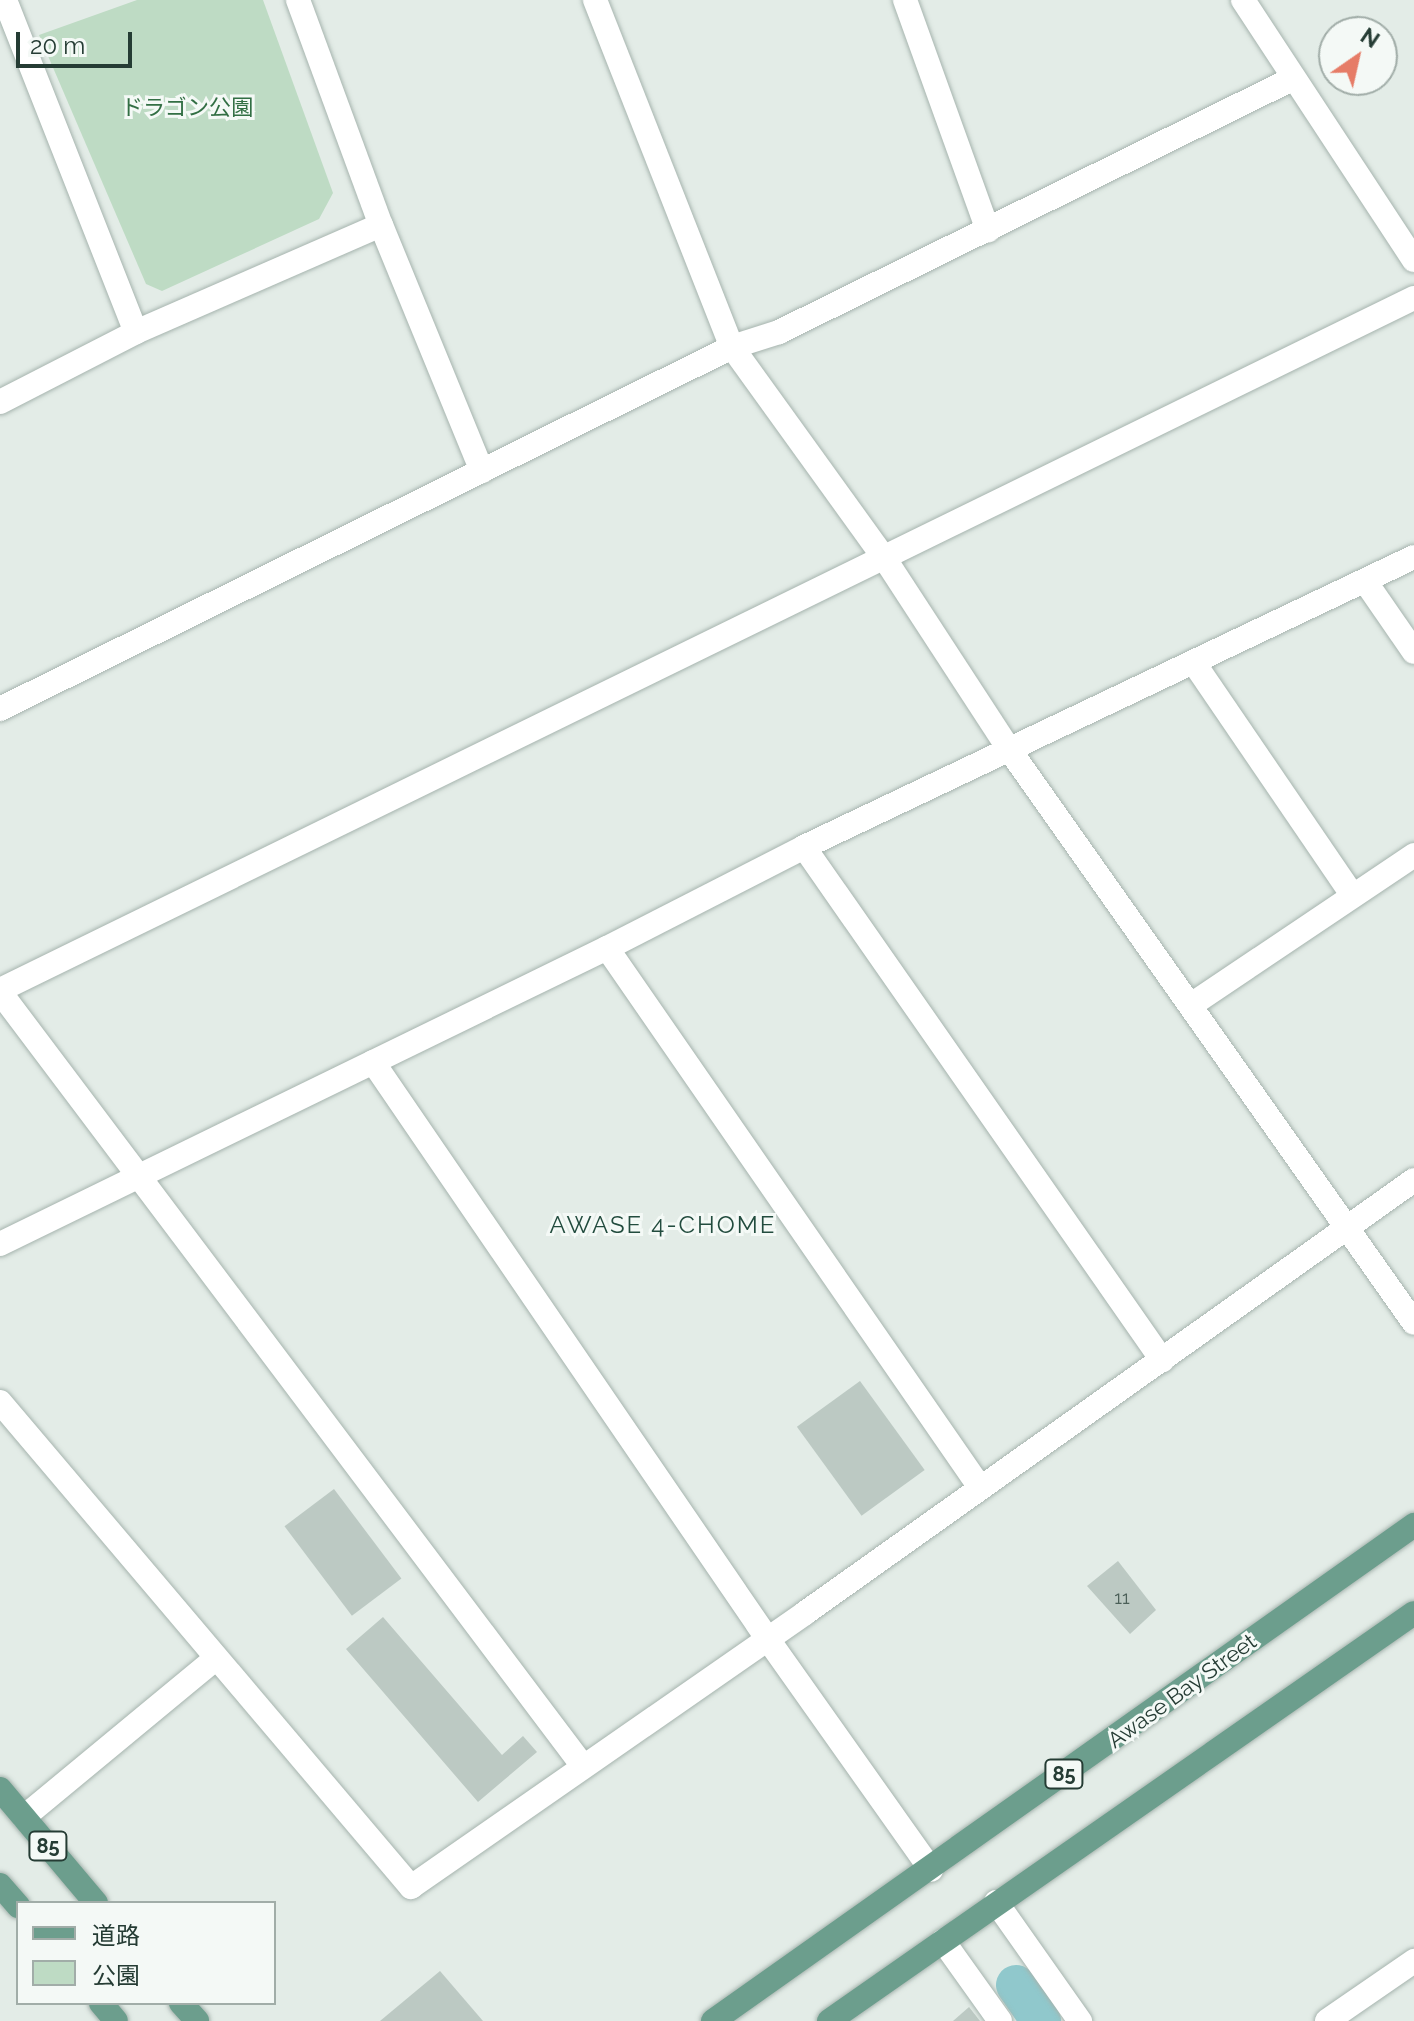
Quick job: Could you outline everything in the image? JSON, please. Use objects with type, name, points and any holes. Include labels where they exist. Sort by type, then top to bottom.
[{"type":"main road","name":"Awase Bay Street","points":[[713,2021],[931,1870],[1414,1525]]},
{"type":"main road","points":[[829,2021],[1414,1613]]},
{"type":"main road","name":"85","points":[[0,1789],[94,1901]]},
{"type":"main road","points":[[0,1885],[16,1904]]},
{"type":"main road","points":[[103,2005],[116,2021]]},
{"type":"main road","points":[[183,2005],[197,2021]]},
{"type":"street","points":[[5,0],[136,332]]},
{"type":"street","points":[[298,0],[381,225],[482,471]]},
{"type":"street","points":[[595,0],[732,347],[885,559],[1009,749],[1191,1005],[1344,1228],[1414,1323]]},
{"type":"street","points":[[905,0],[988,230]]},
{"type":"street","points":[[1243,0],[1414,260]]},
{"type":"street","points":[[0,709],[732,347],[779,332],[1294,78]]},
{"type":"street","points":[[0,402],[136,332],[381,225]]},
{"type":"street","points":[[582,1765],[0,991],[1414,298]]},
{"type":"street","points":[[0,1244],[607,948],[804,847],[1414,557]]},
{"type":"street","points":[[1365,581],[1414,652]]},
{"type":"street","points":[[1194,663],[1352,895]]},
{"type":"street","points":[[804,847],[1162,1360]]},
{"type":"street","points":[[1191,1005],[1414,855]]},
{"type":"street","points":[[607,948],[979,1486]]},
{"type":"street","points":[[373,1062],[767,1638],[931,1870]]},
{"type":"street","points":[[0,1402],[411,1887],[1414,1180]]},
{"type":"street","points":[[24,1817],[215,1659]]},
{"type":"street","points":[[996,1902],[1080,2021]]},
{"type":"street","points":[[943,1941],[1000,2021]]},
{"type":"street","points":[[1339,2018],[1414,1961]]},
{"type":"green space","name":"ドラゴン公園","points":[[137,0],[263,0],[333,193],[319,219],[162,291],[146,284],[39,35]]},
{"type":"building","points":[[860,1381],[925,1470],[862,1516],[797,1427]]},
{"type":"building","points":[[334,1489],[401,1578],[352,1616],[284,1526]]},
{"type":"building","points":[[1118,1561],[1156,1610],[1130,1634],[1087,1586]]},
{"type":"building","points":[[383,1617],[502,1755],[523,1736],[537,1752],[478,1802],[346,1649]]},
{"type":"building","points":[[440,1971],[483,2021],[380,2021]]},
{"type":"building","points":[[969,2007],[980,2021],[953,2021]]},
{"type":"waterway","points":[[1016,1985],[1041,2021]]},
{"type":"district","name":"AWASE 4-CHOME","points":[[663,1225]]}]
